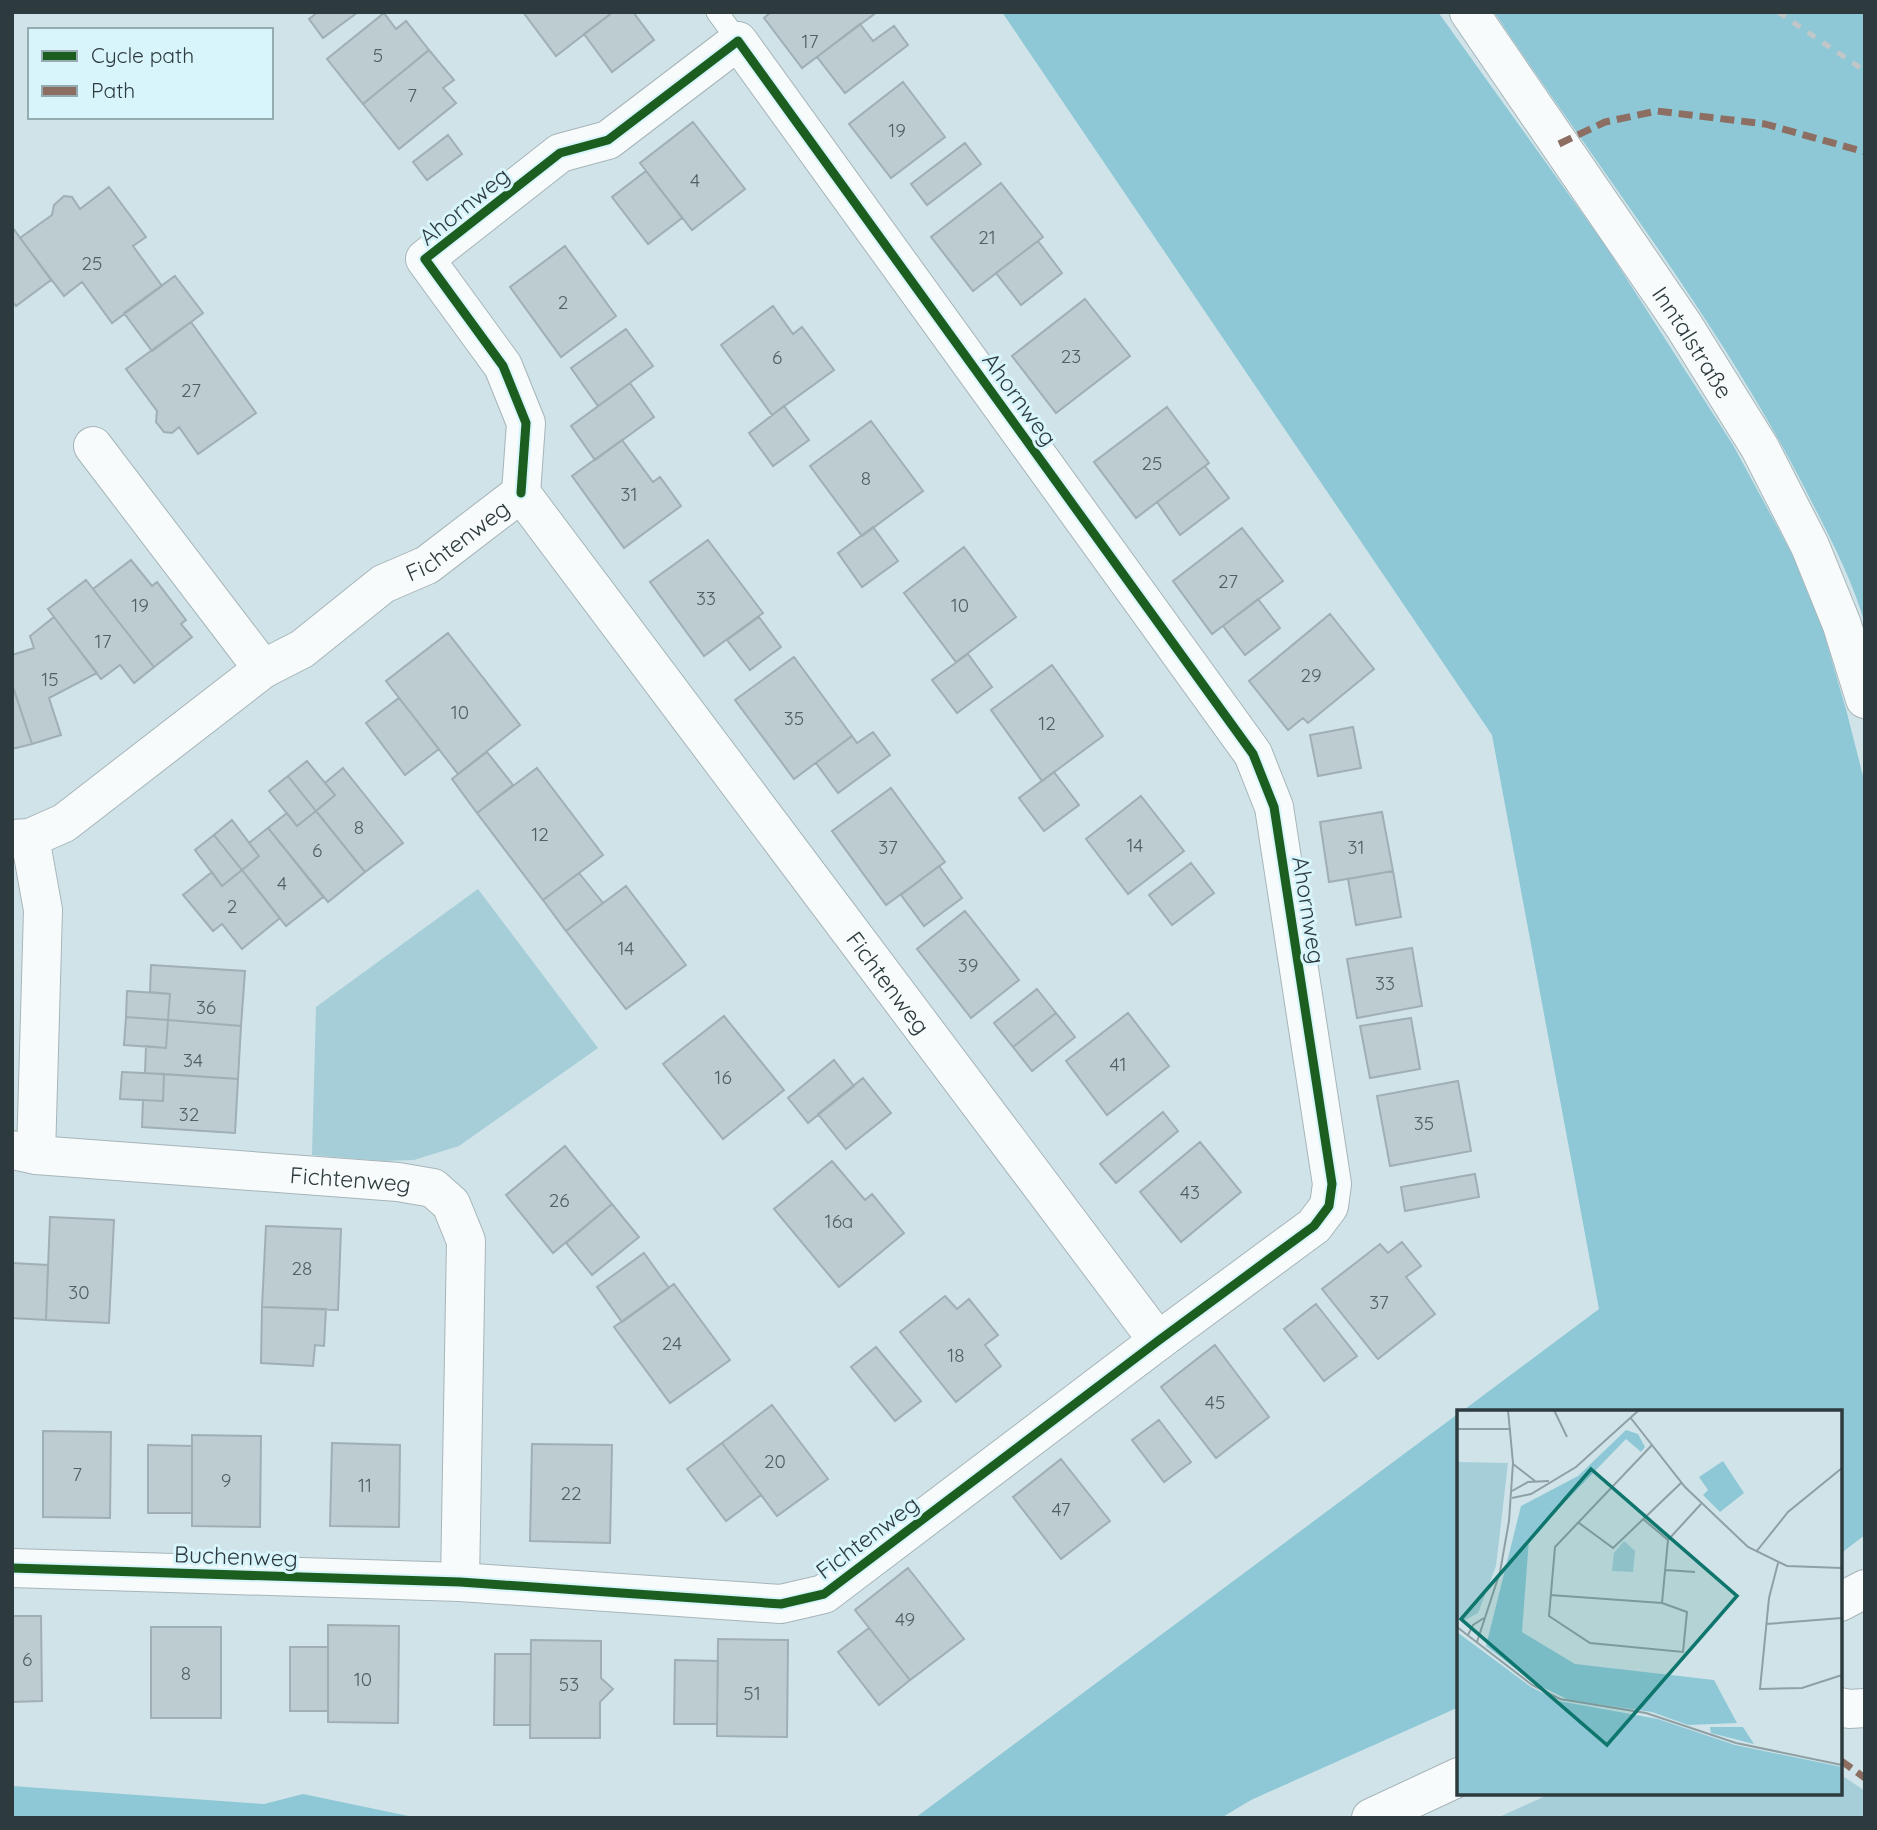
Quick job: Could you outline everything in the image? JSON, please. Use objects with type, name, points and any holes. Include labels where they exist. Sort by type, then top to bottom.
[{"type":"street","name":"Inntalstraße","points":[[1469,12],[1684,326],[1760,448],[1810,546],[1842,625],[1865,699]]},
{"type":"street","name":"Ahornweg","points":[[521,493],[526,423],[503,366],[425,259],[560,153],[608,140],[727,27],[1253,754],[1274,807],[1332,1184],[1329,1206],[1314,1226],[1158,1341]]},
{"type":"street","points":[[93,446],[263,669]]},
{"type":"street","name":"Fichtenweg","points":[[521,493],[1158,1341],[824,1594],[781,1604],[460,1582],[466,1241],[451,1203],[433,1188],[398,1182],[24,1153],[43,910],[21,838],[64,822],[263,669],[302,649],[383,584],[427,565],[521,493]]},
{"type":"street","name":"Buchenweg","points":[[12,1568],[460,1582]]},
{"type":"street","points":[[1842,1601],[1865,1589]]},
{"type":"street","points":[[1371,1818],[1457,1778]]},
{"type":"shaded area","points":[[1002,12],[1438,12],[1605,245],[1733,445],[1792,554],[1823,630],[1865,784],[1865,1535],[1842,1552],[1842,1410],[1464,1410],[1599,1309],[1492,735]]},
{"type":"shaded area","points":[[1494,12],[1865,12],[1865,624],[1828,534],[1768,421],[1732,361]]},
{"type":"shaded area","points":[[478,889],[598,1048],[459,1146],[414,1160],[383,1161],[312,1155],[316,1007]]},
{"type":"shaded area","points":[[1457,1414],[1457,1708],[1251,1800],[1221,1818],[915,1818]]},
{"type":"shaded area","points":[[1842,1775],[1865,1791],[1865,1818],[1497,1818],[1548,1795],[1842,1795]]},
{"type":"shaded area","points":[[12,1786],[264,1804],[303,1794],[418,1818],[12,1818]]},
{"type":"building","points":[[318,12],[358,12],[323,38],[309,19]]},
{"type":"building","points":[[523,12],[613,12],[556,56]]},
{"type":"building","points":[[613,12],[633,12],[654,40],[612,72],[584,34]]},
{"type":"building","points":[[771,12],[877,12],[802,68],[764,18]]},
{"type":"building","points":[[384,13],[396,29],[406,21],[429,50],[363,104],[327,59]]},
{"type":"building","points":[[860,24],[873,41],[894,26],[908,45],[845,93],[817,57]]},
{"type":"building","points":[[429,50],[454,80],[443,88],[456,103],[399,149],[363,104]]},
{"type":"building","points":[[903,82],[945,137],[891,178],[849,124]]},
{"type":"building","points":[[693,122],[745,189],[692,230],[640,163]]},
{"type":"building","points":[[448,135],[462,154],[427,180],[413,162]]},
{"type":"building","points":[[965,143],[981,164],[927,205],[911,184]]},
{"type":"building","points":[[646,171],[682,218],[648,244],[612,197]]},
{"type":"building","points":[[1001,183],[1043,237],[973,291],[931,237]]},
{"type":"building","points":[[109,187],[146,237],[133,246],[162,286],[112,323],[82,282],[64,296],[20,238],[52,215],[54,205],[64,196],[72,197],[80,209]]},
{"type":"building","points":[[13,228],[51,280],[16,306],[12,301]]},
{"type":"building","points":[[1038,241],[1062,273],[1021,305],[996,273]]},
{"type":"building","points":[[565,246],[616,316],[561,357],[510,287]]},
{"type":"building","points":[[175,276],[203,313],[152,351],[124,313]]},
{"type":"building","points":[[1085,299],[1130,356],[1056,413],[1012,356]]},
{"type":"building","points":[[773,306],[793,334],[802,327],[834,370],[772,415],[721,345]]},
{"type":"building","points":[[191,322],[256,413],[198,454],[179,427],[172,433],[164,432],[156,422],[157,411],[126,369]]},
{"type":"building","points":[[626,329],[653,366],[598,406],[571,368]]},
{"type":"building","points":[[630,383],[654,417],[595,460],[571,426]]},
{"type":"building","points":[[784,406],[809,440],[773,466],[749,433]]},
{"type":"building","points":[[1167,407],[1209,463],[1136,518],[1094,462]]},
{"type":"building","points":[[871,421],[923,491],[862,536],[810,466]]},
{"type":"building","points":[[622,440],[653,482],[660,477],[681,506],[624,548],[572,476]]},
{"type":"building","points":[[1205,466],[1229,498],[1180,535],[1157,502]]},
{"type":"building","points":[[873,527],[898,561],[862,587],[838,553]]},
{"type":"building","points":[[1242,528],[1283,581],[1212,634],[1173,581]]},
{"type":"building","points":[[708,540],[763,613],[704,656],[650,582]]},
{"type":"building","points":[[964,547],[1016,617],[956,662],[904,593]]},
{"type":"building","points":[[131,560],[152,586],[157,582],[186,620],[181,624],[192,637],[154,667],[93,589]]},
{"type":"building","points":[[86,580],[154,667],[134,683],[120,665],[101,679],[48,609]]},
{"type":"building","points":[[1258,599],[1280,628],[1245,655],[1223,626]]},
{"type":"building","points":[[1330,614],[1374,669],[1308,723],[1303,718],[1288,730],[1249,681]]},
{"type":"building","points":[[54,617],[97,673],[49,698],[61,735],[32,744],[12,684],[12,655],[34,648],[30,636]]},
{"type":"building","points":[[759,617],[781,647],[750,670],[727,640]]},
{"type":"building","points":[[448,633],[520,725],[458,774],[386,681]]},
{"type":"building","points":[[968,654],[992,687],[957,713],[932,680]]},
{"type":"building","points":[[794,657],[852,736],[794,779],[735,700]]},
{"type":"building","points":[[1052,665],[1103,736],[1042,781],[991,710]]},
{"type":"building","points":[[12,684],[32,744],[12,749]]},
{"type":"building","points":[[399,698],[439,749],[405,775],[366,723]]},
{"type":"building","points":[[1353,727],[1361,768],[1318,776],[1310,735]]},
{"type":"building","points":[[873,732],[890,755],[838,793],[816,763],[852,736],[857,743]]},
{"type":"building","points":[[487,752],[513,785],[477,813],[452,779]]},
{"type":"building","points":[[307,761],[335,795],[316,811],[288,776]]},
{"type":"building","points":[[343,768],[403,843],[365,872],[316,811],[335,795],[325,783]]},
{"type":"building","points":[[537,768],[603,855],[543,900],[477,813]]},
{"type":"building","points":[[1054,772],[1079,805],[1044,831],[1019,798]]},
{"type":"building","points":[[288,776],[316,811],[297,826],[269,791]]},
{"type":"building","points":[[891,788],[945,862],[886,905],[832,831]]},
{"type":"building","points":[[1141,796],[1184,851],[1128,894],[1086,839]]},
{"type":"building","points":[[316,811],[365,872],[328,902],[268,828],[287,813],[297,826]]},
{"type":"building","points":[[1382,812],[1393,871],[1329,882],[1320,822]]},
{"type":"building","points":[[232,820],[259,856],[242,870],[214,835]]},
{"type":"building","points":[[268,828],[323,897],[286,926],[242,870],[259,856],[249,843]]},
{"type":"building","points":[[214,835],[242,870],[222,886],[195,850]]},
{"type":"building","points":[[1191,863],[1214,893],[1172,925],[1149,895]]},
{"type":"building","points":[[939,866],[962,898],[924,926],[901,895]]},
{"type":"building","points":[[242,870],[280,918],[242,949],[222,924],[213,931],[183,895],[212,872],[222,886]]},
{"type":"building","points":[[1393,871],[1401,917],[1356,925],[1348,879]]},
{"type":"building","points":[[579,873],[603,903],[566,931],[543,900]]},
{"type":"building","points":[[626,886],[686,965],[626,1009],[566,931]]},
{"type":"building","points":[[965,911],[1019,980],[971,1018],[917,949]]},
{"type":"building","points":[[1412,948],[1422,1006],[1357,1018],[1347,959]]},
{"type":"building","points":[[151,965],[245,971],[241,1026],[168,1020],[170,994],[150,992]]},
{"type":"building","points":[[1037,989],[1056,1013],[1013,1047],[994,1023]]},
{"type":"building","points":[[127,991],[170,994],[168,1020],[126,1017]]},
{"type":"building","points":[[1056,1013],[1075,1037],[1032,1071],[1013,1047]]},
{"type":"building","points":[[1128,1013],[1169,1066],[1107,1115],[1066,1061]]},
{"type":"building","points":[[724,1016],[784,1090],[723,1139],[663,1064]]},
{"type":"building","points":[[126,1017],[168,1020],[166,1048],[124,1045]]},
{"type":"building","points":[[1411,1018],[1420,1069],[1370,1078],[1360,1026]]},
{"type":"building","points":[[168,1020],[241,1026],[238,1079],[145,1073],[146,1046],[166,1048]]},
{"type":"building","points":[[834,1060],[854,1086],[808,1123],[788,1098]]},
{"type":"building","points":[[122,1072],[164,1074],[163,1101],[120,1099]]},
{"type":"building","points":[[164,1074],[238,1079],[235,1133],[142,1127],[143,1100],[163,1101]]},
{"type":"building","points":[[863,1078],[891,1113],[846,1149],[818,1114]]},
{"type":"building","points":[[1458,1081],[1471,1151],[1390,1166],[1377,1096]]},
{"type":"building","points":[[1163,1112],[1178,1131],[1116,1183],[1100,1164]]},
{"type":"building","points":[[1200,1142],[1241,1192],[1181,1242],[1140,1192]]},
{"type":"building","points":[[565,1146],[612,1204],[553,1253],[506,1195]]},
{"type":"building","points":[[832,1161],[865,1200],[872,1194],[904,1233],[839,1287],[774,1209]]},
{"type":"building","points":[[1475,1174],[1479,1197],[1405,1211],[1401,1187]]},
{"type":"building","points":[[612,1204],[639,1237],[592,1275],[566,1243]]},
{"type":"building","points":[[50,1217],[114,1220],[109,1323],[46,1320]]},
{"type":"building","points":[[266,1226],[341,1229],[338,1310],[262,1307]]},
{"type":"building","points":[[1402,1242],[1421,1266],[1406,1277],[1435,1314],[1378,1359],[1322,1289],[1380,1244],[1388,1253]]},
{"type":"building","points":[[644,1253],[669,1288],[622,1322],[597,1287]]},
{"type":"building","points":[[12,1263],[48,1265],[46,1320],[12,1318]]},
{"type":"building","points":[[674,1284],[730,1360],[670,1403],[614,1327]]},
{"type":"building","points":[[945,1296],[957,1309],[969,1299],[998,1335],[985,1345],[1001,1366],[956,1402],[900,1332]]},
{"type":"building","points":[[1316,1304],[1357,1356],[1324,1381],[1284,1329]]},
{"type":"building","points":[[262,1307],[326,1309],[324,1346],[315,1345],[313,1366],[261,1363]]},
{"type":"building","points":[[1215,1345],[1269,1417],[1216,1458],[1161,1387]]},
{"type":"building","points":[[876,1347],[921,1401],[895,1421],[851,1367]]},
{"type":"building","points":[[772,1405],[828,1479],[777,1516],[722,1443]]},
{"type":"building","points":[[1159,1420],[1191,1462],[1164,1482],[1132,1440]]},
{"type":"building","points":[[43,1431],[111,1432],[110,1518],[43,1517]]},
{"type":"building","points":[[192,1435],[261,1436],[260,1527],[192,1526]]},
{"type":"building","points":[[332,1443],[400,1445],[399,1527],[330,1526]]},
{"type":"building","points":[[722,1443],[761,1495],[726,1521],[687,1469]]},
{"type":"building","points":[[532,1444],[612,1445],[610,1543],[530,1541]]},
{"type":"building","points":[[148,1445],[192,1446],[192,1513],[148,1513]]},
{"type":"building","points":[[1061,1459],[1110,1521],[1061,1559],[1013,1497]]},
{"type":"building","points":[[908,1568],[964,1639],[910,1680],[855,1610]]},
{"type":"building","points":[[12,1616],[41,1616],[42,1701],[12,1702]]},
{"type":"building","points":[[328,1625],[399,1626],[398,1723],[328,1722]]},
{"type":"building","points":[[151,1627],[221,1627],[221,1718],[151,1718]]},
{"type":"building","points":[[869,1628],[910,1680],[879,1705],[838,1652]]},
{"type":"building","points":[[718,1639],[788,1640],[787,1737],[717,1736]]},
{"type":"building","points":[[531,1640],[601,1641],[601,1678],[613,1689],[600,1702],[600,1738],[530,1738]]},
{"type":"building","points":[[290,1647],[328,1647],[328,1711],[290,1711]]},
{"type":"building","points":[[495,1654],[531,1654],[530,1725],[494,1725]]},
{"type":"building","points":[[675,1660],[718,1661],[717,1724],[674,1724]]},
{"type":"railway","points":[[1778,12],[1865,71]]},
{"type":"marked path","points":[[1559,144],[1605,122],[1657,111],[1765,124],[1865,152]]},
{"type":"marked path","points":[[1842,1761],[1865,1778]]},
{"type":"cycle path","points":[[12,1568],[460,1582],[781,1604],[824,1594],[1314,1226],[1329,1206],[1332,1184],[1274,807],[1253,754],[738,41],[608,140],[560,153],[425,259],[503,366],[526,423],[521,493]]}]
